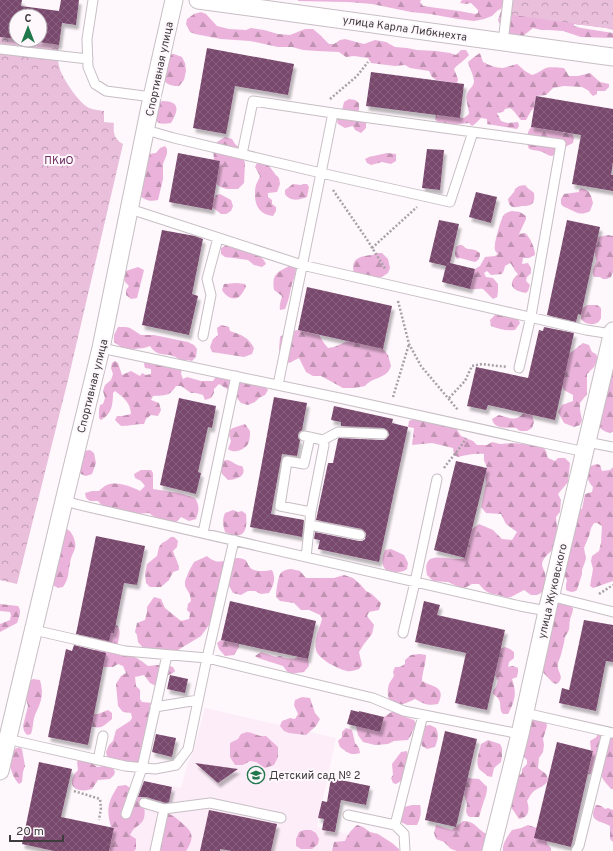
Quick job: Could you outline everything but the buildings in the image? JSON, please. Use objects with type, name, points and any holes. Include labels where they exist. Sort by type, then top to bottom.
[{"type":"street","name":"Спортивная улица","points":[[0,771],[101,348],[152,97],[174,0]]},
{"type":"street","name":"улица Карла Либкнехта","points":[[198,0],[613,57]]},
{"type":"street","name":"улица Жуковского","points":[[491,851],[525,713],[612,336]]},
{"type":"lane","points":[[93,0],[87,39],[88,67],[96,84],[106,91],[152,97]]},
{"type":"lane","points":[[503,42],[508,0]]},
{"type":"lane","points":[[0,49],[88,59]]},
{"type":"lane","points":[[242,154],[253,101],[562,144],[531,316],[519,368]]},
{"type":"lane","points":[[278,385],[333,113]]},
{"type":"lane","points":[[146,130],[321,173],[450,202],[473,132]]},
{"type":"lane","points":[[130,209],[302,265],[531,316],[612,336]]},
{"type":"lane","points":[[202,336],[211,295],[208,279],[218,238]]},
{"type":"lane","points":[[101,348],[472,427],[586,447],[613,447]]},
{"type":"lane","points":[[204,533],[236,376]]},
{"type":"lane","points":[[311,512],[280,506],[287,461],[304,464],[307,436],[323,440],[338,432],[383,434]]},
{"type":"lane","points":[[306,557],[311,512],[324,445],[323,440]]},
{"type":"lane","points":[[403,633],[437,479]]},
{"type":"lane","points":[[64,501],[415,582],[549,604],[613,612]]},
{"type":"lane","points":[[310,525],[360,535]]},
{"type":"lane","points":[[7,739],[125,766],[155,770],[176,765],[188,749],[234,540]]},
{"type":"lane","points":[[34,630],[125,651],[207,658],[373,698],[404,711],[520,734]]},
{"type":"lane","points":[[126,814],[142,768],[166,655]]},
{"type":"lane","points":[[155,707],[198,700]]},
{"type":"lane","points":[[525,713],[610,732],[579,846],[576,851]]},
{"type":"lane","points":[[395,825],[423,715]]},
{"type":"lane","points":[[98,760],[103,736]]},
{"type":"lane","points":[[144,803],[164,809],[210,803],[281,818]]},
{"type":"lane","points":[[155,851],[164,809]]},
{"type":"lane","points":[[348,815],[395,825],[404,834],[405,851]]},
{"type":"path","points":[[314,110],[332,98],[357,76],[368,62]]},
{"type":"path","points":[[372,248],[416,209],[426,196]]},
{"type":"path","points":[[390,409],[410,344]]},
{"type":"path","points":[[449,398],[465,381],[472,366],[482,364],[519,368]]},
{"type":"path","points":[[437,479],[449,460],[462,445],[472,427]]},
{"type":"path","points":[[74,791],[100,799],[101,808],[99,820]]},
{"type":"shaded area","name":"Детский сад № 2","points":[[205,708],[336,738],[317,827],[357,836],[353,851],[123,851],[141,781],[181,788]]},
{"type":"green space","points":[[298,0],[421,0],[420,2],[423,6],[475,14],[478,13],[478,10],[471,3],[460,3],[462,0],[613,0],[613,30],[574,24],[574,26],[613,33],[613,38],[581,37],[563,31],[533,28],[523,36],[507,39],[498,20],[502,8],[492,16],[474,21],[411,12],[372,4]]},
{"type":"green space","points":[[508,0],[613,0],[613,29],[507,14]]},
{"type":"green space","points":[[201,12],[206,14],[217,26],[229,29],[246,30],[251,28],[290,35],[305,29],[313,29],[329,44],[334,44],[345,39],[364,44],[375,40],[386,42],[395,47],[436,51],[456,55],[461,50],[466,50],[469,55],[454,69],[458,79],[457,83],[436,80],[432,77],[429,71],[410,68],[405,65],[395,66],[371,63],[368,58],[354,56],[346,57],[339,52],[278,47],[250,41],[221,39],[190,32],[186,24],[187,19],[194,14]]},
{"type":"green space","name":"ПКиО","points":[[0,37],[8,38],[8,48],[48,48],[48,43],[59,45],[58,63],[60,71],[67,83],[80,101],[85,105],[91,109],[104,111],[104,122],[114,123],[116,138],[123,144],[68,380],[17,584],[0,580]]},
{"type":"green space","points":[[480,53],[483,62],[495,67],[503,68],[517,64],[532,75],[546,68],[564,68],[569,76],[578,76],[590,73],[600,82],[609,84],[609,87],[605,91],[597,91],[597,94],[593,96],[589,91],[582,87],[564,86],[553,88],[546,95],[536,96],[534,108],[526,120],[521,120],[510,108],[505,109],[503,112],[497,113],[501,121],[507,123],[518,122],[519,126],[517,129],[487,124],[487,119],[481,118],[472,126],[469,123],[455,125],[437,122],[435,119],[436,115],[464,118],[469,114],[466,97],[473,86],[474,81],[468,62]]},
{"type":"green space","points":[[174,54],[182,57],[185,63],[186,71],[184,80],[179,86],[167,83],[163,76],[167,55]]},
{"type":"green space","points":[[349,99],[355,100],[359,103],[359,110],[356,113],[366,123],[366,128],[361,133],[355,130],[353,126],[345,128],[338,124],[337,121],[341,115],[344,102]]},
{"type":"green space","points":[[162,101],[168,101],[176,107],[176,114],[171,123],[164,124],[154,119],[158,104]]},
{"type":"green space","points":[[531,127],[572,134],[574,138],[573,143],[561,149],[552,156],[549,156],[541,151],[529,149],[527,138]]},
{"type":"green space","points":[[225,137],[232,139],[240,148],[245,163],[244,183],[238,189],[224,188],[216,184],[220,161],[214,160],[213,147],[217,142]]},
{"type":"green space","points":[[165,146],[167,149],[167,154],[163,164],[163,179],[158,200],[147,200],[138,194],[148,154],[156,153],[160,148]]},
{"type":"green space","points":[[387,153],[396,154],[396,161],[391,164],[382,162],[371,165],[367,163],[365,159],[369,157]]},
{"type":"green space","points":[[262,161],[268,165],[279,178],[280,184],[277,192],[268,193],[268,197],[272,200],[272,204],[276,207],[276,211],[273,216],[262,212],[255,199],[256,186],[260,176],[255,167],[257,163]]},
{"type":"green space","points":[[293,184],[307,184],[309,187],[307,197],[295,200],[287,197],[285,190]]},
{"type":"green space","points":[[525,185],[534,193],[534,202],[531,205],[526,206],[511,206],[508,199],[515,189],[519,186]]},
{"type":"green space","points":[[581,188],[586,190],[591,195],[593,203],[590,211],[579,213],[564,207],[561,204],[561,199],[564,194],[579,192]]},
{"type":"green space","points":[[220,194],[231,200],[233,206],[231,211],[226,214],[221,214],[212,207],[216,195]]},
{"type":"green space","points":[[512,211],[520,212],[526,216],[519,234],[525,233],[527,235],[534,249],[535,255],[529,258],[523,258],[522,264],[528,263],[531,268],[531,273],[527,277],[526,281],[530,285],[526,293],[513,288],[512,283],[518,274],[510,263],[505,266],[502,274],[491,275],[487,271],[484,273],[486,277],[493,278],[498,284],[497,297],[493,299],[483,289],[470,289],[475,269],[480,266],[485,257],[495,256],[498,254],[495,250],[495,246],[501,222],[505,214]]},
{"type":"green space","points":[[608,235],[613,236],[613,272],[611,277],[603,279],[600,277],[594,277],[593,275],[596,261],[595,249],[598,237]]},
{"type":"green space","points":[[234,245],[257,254],[266,264],[262,267],[254,265],[248,260],[225,257],[221,254],[221,248]]},
{"type":"green space","points":[[459,245],[480,253],[478,260],[475,262],[460,258],[457,259],[455,252],[456,247]]},
{"type":"green space","points":[[376,253],[382,253],[388,259],[390,268],[388,273],[382,277],[355,277],[353,271],[354,262],[363,256],[373,255]]},
{"type":"green space","points":[[292,265],[296,268],[295,274],[285,309],[280,310],[282,296],[274,290],[273,284],[275,276],[280,271]]},
{"type":"green space","points":[[138,267],[144,270],[137,298],[131,299],[126,295],[126,290],[129,286],[125,282],[123,276],[126,271]]},
{"type":"green space","points":[[224,284],[245,284],[246,287],[238,298],[230,298],[222,290]]},
{"type":"green space","points":[[587,305],[597,305],[601,308],[601,318],[597,323],[588,324],[581,319],[582,309]]},
{"type":"green space","points":[[495,315],[516,315],[520,323],[515,330],[503,330],[491,326],[490,320]]},
{"type":"green space","points":[[221,325],[229,327],[230,331],[247,339],[254,348],[252,354],[244,357],[212,352],[210,347],[213,339],[218,335],[217,328]]},
{"type":"green space","points":[[118,327],[130,328],[141,335],[154,335],[188,342],[194,345],[197,349],[196,357],[192,361],[182,361],[172,355],[157,353],[150,346],[125,350],[114,342],[114,335]]},
{"type":"green space","points":[[298,330],[319,335],[328,348],[348,341],[383,349],[388,355],[391,367],[388,372],[370,381],[365,386],[343,388],[321,376],[313,376],[306,372],[299,358],[289,363],[286,362],[279,350],[280,337],[289,331]]},
{"type":"green space","points":[[613,342],[613,432],[609,433],[600,428],[600,420]]},
{"type":"green space","points":[[583,343],[589,345],[592,352],[596,354],[598,359],[594,367],[587,374],[587,394],[580,403],[582,420],[580,425],[574,427],[564,423],[558,412],[562,405],[573,401],[573,395],[564,390],[562,386],[569,354]]},
{"type":"green space","points":[[146,360],[182,368],[181,374],[183,379],[187,377],[201,381],[213,381],[217,375],[265,386],[268,390],[265,395],[248,405],[241,403],[232,392],[219,384],[214,389],[214,393],[211,398],[205,400],[203,395],[191,393],[181,386],[176,386],[169,394],[153,396],[151,400],[159,403],[161,410],[158,416],[151,415],[146,419],[144,424],[121,426],[115,420],[117,416],[131,414],[126,401],[115,391],[113,393],[110,412],[101,420],[99,418],[99,410],[100,405],[103,404],[105,398],[103,391],[105,385],[111,380],[113,374],[111,368],[112,363],[115,361],[118,363],[122,375],[131,371],[140,376],[142,373],[146,375],[151,374],[151,369],[145,368],[144,364]]},
{"type":"green space","points":[[524,413],[532,415],[534,422],[532,428],[527,431],[520,431],[516,428],[505,428],[493,423],[492,419],[499,415],[510,418],[518,418]]},
{"type":"green space","points":[[415,418],[456,428],[461,436],[473,441],[477,445],[487,445],[492,442],[500,444],[514,443],[542,446],[546,451],[548,458],[555,461],[558,458],[565,458],[570,463],[568,482],[558,494],[561,500],[560,512],[556,517],[556,542],[553,549],[545,557],[542,565],[546,583],[540,594],[531,595],[524,590],[506,598],[489,593],[479,584],[472,584],[463,589],[448,582],[433,581],[427,575],[426,566],[428,561],[433,558],[465,558],[472,529],[479,524],[493,530],[502,539],[512,540],[517,532],[506,524],[501,514],[486,513],[481,507],[486,483],[485,475],[487,468],[484,460],[484,454],[458,457],[454,455],[453,448],[432,443],[412,445],[414,428],[408,427],[409,421]]},
{"type":"green space","points":[[245,424],[250,431],[250,439],[248,444],[239,451],[228,449],[231,441],[229,435],[230,430]]},
{"type":"green space","points":[[90,450],[94,453],[96,463],[92,474],[86,476],[81,474],[77,468],[84,451]]},
{"type":"green space","points":[[227,460],[242,466],[243,472],[240,477],[228,480],[222,473],[220,470],[222,461]]},
{"type":"green space","points":[[597,464],[600,465],[602,471],[610,470],[613,467],[613,581],[593,588],[590,586],[593,569],[591,561],[592,556],[599,551],[601,543],[602,526],[594,523],[584,548],[586,559],[577,590],[570,592],[566,590],[567,580],[561,574],[570,542],[574,538],[578,509],[582,509],[585,494],[592,492],[593,487],[588,480],[587,467]]},
{"type":"green space","points":[[141,470],[151,470],[153,473],[153,489],[179,493],[195,498],[198,504],[196,519],[189,521],[181,517],[176,522],[169,523],[158,519],[149,513],[133,514],[103,507],[98,501],[90,501],[86,498],[85,493],[99,491],[105,486],[111,484],[124,485],[140,491],[145,486],[141,481],[135,478],[134,474]]},
{"type":"green space","points":[[233,510],[238,512],[242,511],[246,514],[245,530],[240,535],[236,536],[225,532],[223,522],[225,513]]},
{"type":"green space","points":[[67,529],[73,536],[75,547],[66,581],[63,587],[58,588],[51,584],[63,532]]},
{"type":"green space","points":[[171,537],[174,537],[178,541],[177,547],[173,551],[179,570],[173,572],[169,580],[161,587],[150,587],[146,583],[145,574],[147,564],[157,556],[159,547],[162,543]]},
{"type":"green space","points":[[391,549],[404,555],[408,563],[407,569],[401,572],[386,570],[382,561],[385,550]]},
{"type":"green space","points":[[207,556],[218,562],[240,558],[245,560],[253,570],[272,570],[274,579],[271,590],[269,593],[261,594],[255,591],[248,591],[241,595],[233,593],[229,586],[224,585],[212,621],[201,636],[178,650],[168,651],[144,649],[138,642],[135,632],[137,623],[145,620],[147,607],[154,597],[161,599],[165,608],[181,621],[189,619],[190,613],[187,610],[188,604],[191,601],[190,595],[185,586],[185,581],[194,562]]},
{"type":"green space","points":[[291,569],[300,571],[306,578],[334,578],[344,575],[353,578],[381,603],[379,610],[369,612],[367,616],[374,625],[372,634],[359,652],[362,665],[359,669],[350,671],[343,670],[320,657],[316,650],[316,642],[322,619],[320,615],[309,610],[301,610],[294,603],[280,601],[276,597],[279,576],[284,571]]},
{"type":"green space","points":[[557,603],[573,608],[573,611],[569,630],[565,637],[558,662],[561,679],[557,684],[553,683],[540,669],[532,637],[535,636]]},
{"type":"green space","points":[[0,604],[18,606],[20,612],[17,623],[0,632],[0,624],[10,620],[11,615],[10,612],[0,611]]},
{"type":"green space","points":[[115,625],[118,626],[120,634],[117,647],[118,654],[135,657],[148,666],[164,665],[173,667],[175,671],[162,678],[156,686],[150,683],[144,675],[135,677],[136,686],[140,690],[140,699],[142,702],[152,703],[145,735],[145,754],[137,764],[108,760],[106,752],[109,745],[113,741],[116,730],[132,718],[131,713],[123,712],[118,706],[116,684],[121,676],[126,673],[123,666],[118,664],[113,667],[103,667],[105,657],[93,655],[93,652],[97,648],[96,640],[110,633],[114,633]]},
{"type":"green space","points":[[221,640],[239,644],[239,647],[234,655],[225,656],[219,649],[217,643]]},
{"type":"green space","points":[[505,647],[514,652],[514,658],[509,662],[508,667],[513,666],[518,668],[517,677],[512,679],[514,697],[508,714],[503,714],[499,699],[493,694],[498,681],[495,675],[500,649]]},
{"type":"green space","points":[[261,652],[276,657],[280,656],[294,659],[298,657],[308,659],[309,666],[304,672],[289,674],[283,666],[255,656]]},
{"type":"green space","points":[[411,655],[426,655],[422,681],[440,690],[441,694],[438,704],[426,704],[415,699],[400,705],[393,704],[389,699],[388,692],[389,684],[394,676],[393,672],[395,667],[400,667],[405,664],[405,660]]},
{"type":"green space","points":[[33,679],[40,680],[42,697],[35,716],[31,734],[27,735],[23,726],[28,706],[24,692],[26,683]]},
{"type":"green space","points":[[302,697],[310,698],[315,713],[320,719],[316,726],[306,735],[284,731],[280,726],[282,721],[290,718],[295,719],[298,714],[294,705],[295,700]]},
{"type":"green space","points":[[108,710],[112,713],[112,719],[100,727],[91,726],[94,714]]},
{"type":"green space","points":[[393,711],[400,712],[403,716],[414,720],[416,724],[408,740],[375,745],[363,742],[358,735],[356,726],[380,732],[384,717]]},
{"type":"green space","points":[[536,718],[546,722],[547,726],[543,739],[543,752],[539,758],[538,768],[546,774],[548,779],[546,784],[531,794],[527,801],[528,813],[525,817],[519,819],[509,806],[518,772],[520,775],[522,773],[522,769],[527,764],[527,760],[522,755],[530,721]]},
{"type":"green space","points":[[430,725],[436,728],[438,737],[435,747],[427,749],[422,746],[420,740],[424,726]]},
{"type":"green space","points":[[346,728],[352,730],[355,743],[359,748],[360,753],[351,754],[340,747],[338,741],[342,737],[342,732]]},
{"type":"green space","points":[[597,731],[613,736],[613,789],[611,789],[601,776],[597,774],[588,774],[593,751],[591,750],[590,741],[597,737]]},
{"type":"green space","points":[[247,732],[266,736],[278,747],[278,757],[274,765],[265,768],[256,762],[250,761],[243,765],[235,765],[230,757],[230,743],[238,739],[241,734]]},
{"type":"green space","points":[[488,740],[500,744],[502,748],[501,762],[494,768],[492,777],[487,776],[480,770],[477,764],[481,744]]},
{"type":"green space","points":[[19,747],[22,749],[25,766],[22,782],[19,784],[16,781],[11,769],[9,752]]},
{"type":"green space","points":[[407,751],[408,756],[403,778],[396,784],[393,783],[391,778],[393,775],[392,764],[401,752]]},
{"type":"green space","points":[[80,759],[88,760],[97,767],[104,766],[113,768],[115,772],[114,775],[110,779],[98,780],[92,789],[77,789],[72,784],[72,780],[78,770],[77,762]]},
{"type":"green space","points":[[467,778],[479,779],[487,787],[479,817],[470,817],[466,812],[467,804],[464,794]]},
{"type":"green space","points":[[126,785],[134,791],[137,796],[143,798],[145,811],[144,818],[130,835],[136,839],[136,849],[134,851],[109,851],[114,828],[111,827],[108,811],[110,801],[118,786]]},
{"type":"green space","points":[[420,805],[420,818],[417,825],[407,825],[401,822],[399,811],[404,807]]},
{"type":"green space","points":[[596,805],[605,809],[608,808],[613,810],[613,842],[610,839],[610,826],[594,818],[593,815]]},
{"type":"green space","points":[[169,814],[182,823],[191,833],[192,836],[186,851],[158,851],[154,828],[158,819]]},
{"type":"green space","points":[[463,821],[471,822],[487,834],[485,847],[481,851],[457,851],[451,849],[444,842],[436,839],[434,833],[436,825],[452,830]]},
{"type":"green space","points":[[357,825],[370,832],[378,834],[392,843],[399,849],[399,851],[332,851],[334,842],[345,841],[350,832]]},
{"type":"green space","points":[[528,825],[537,828],[547,841],[551,851],[503,851],[504,842],[512,830]]},
{"type":"green space","points":[[311,830],[316,833],[319,839],[318,844],[312,849],[301,849],[296,846],[296,839],[299,832]]},
{"type":"place","name":"Детский сад № 2","points":[[256,775]]}]
